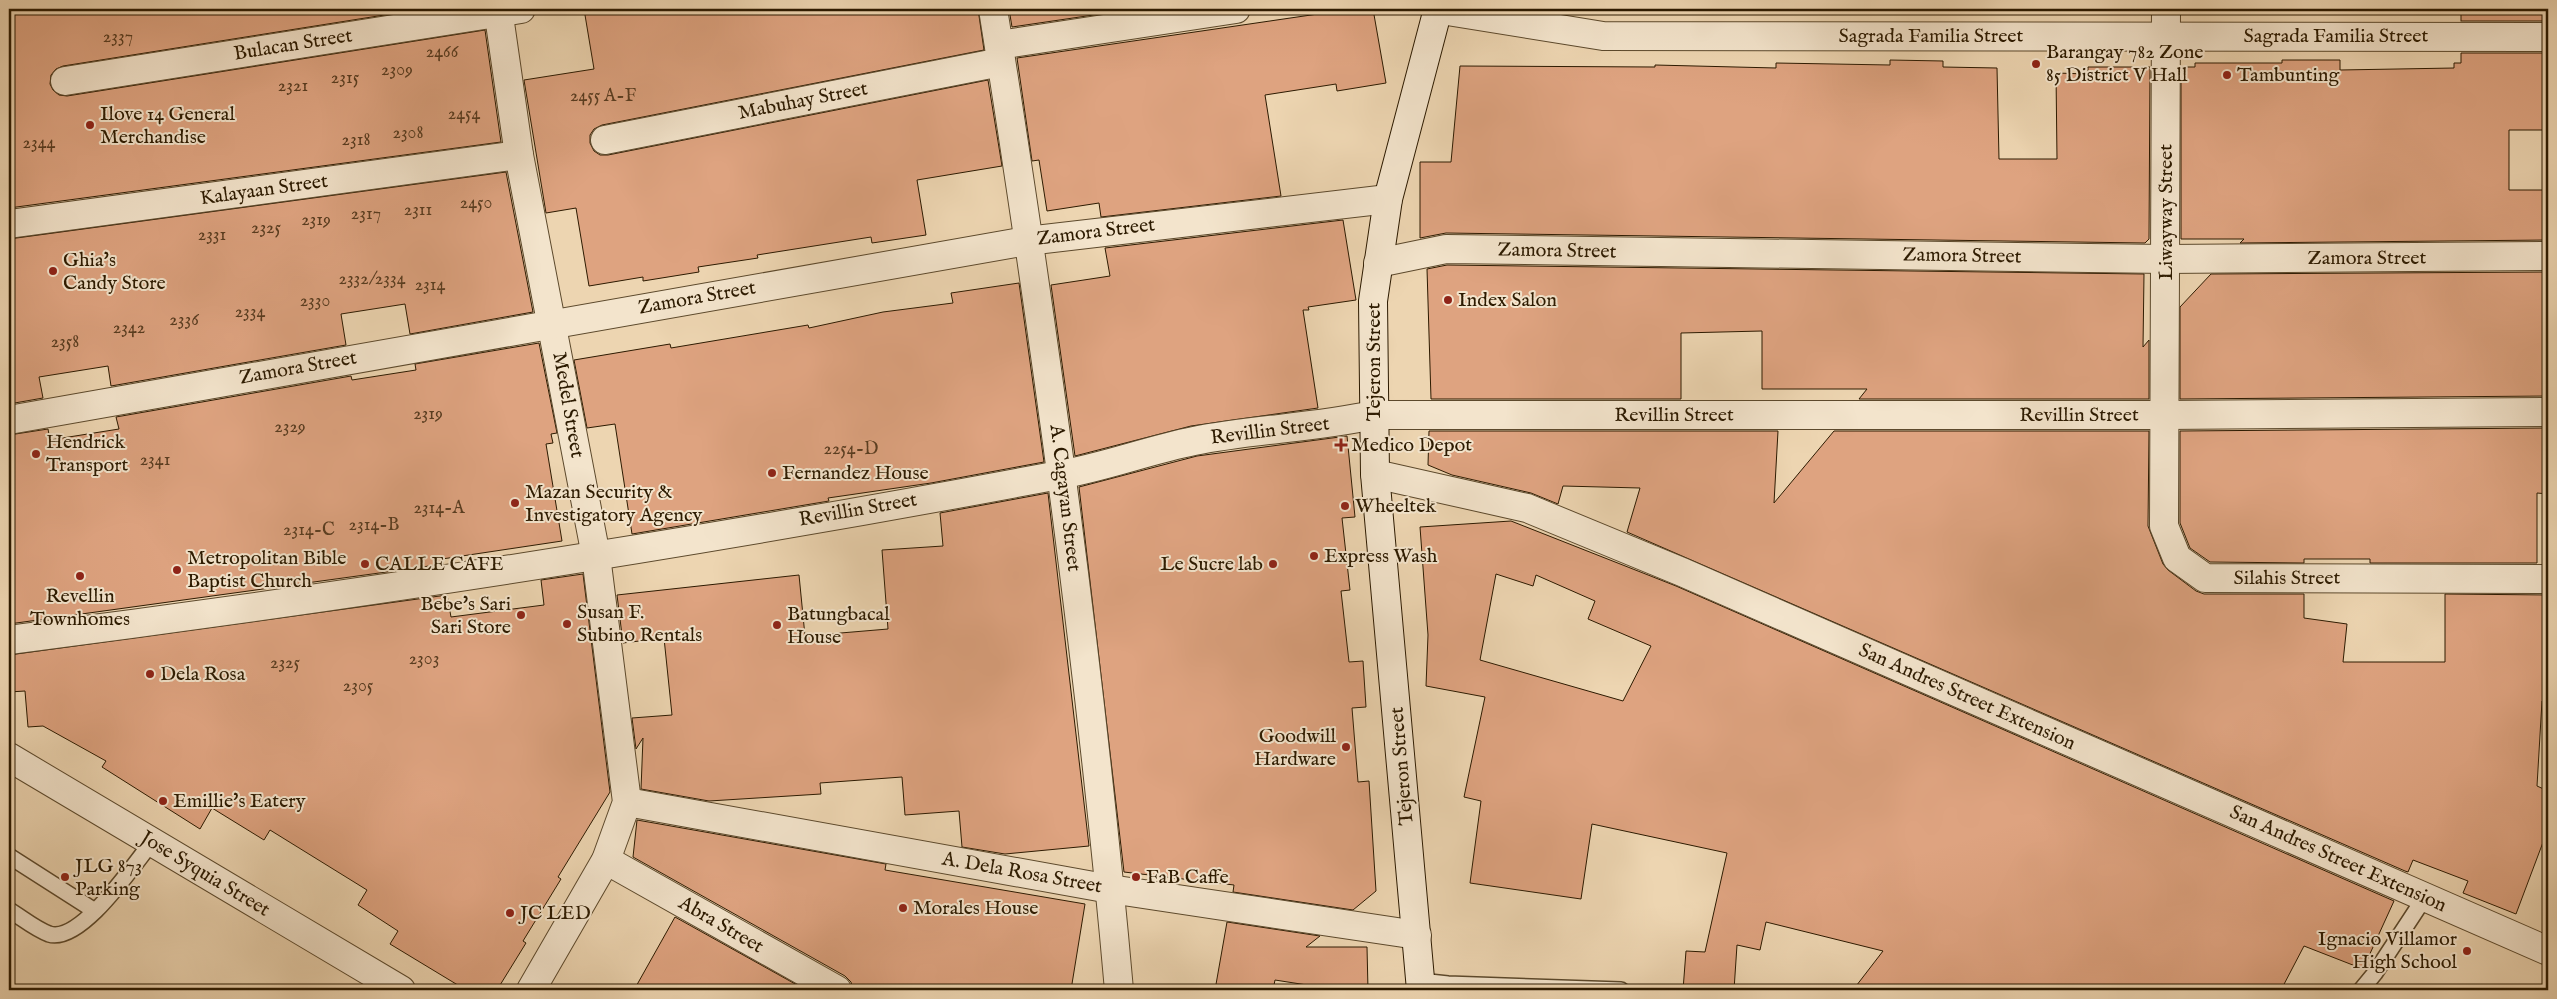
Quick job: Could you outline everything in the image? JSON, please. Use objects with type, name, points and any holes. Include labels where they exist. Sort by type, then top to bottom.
[{"type":"street","name":"A. Cagayan Street","points":[[993,9],[1063,474],[1110,889],[1119,990]]},
{"type":"street","points":[[1000,54],[1236,9]]},
{"type":"street","name":"Sagrada Familia Street","points":[[1437,9],[1602,36],[2166,22],[2548,37]]},
{"type":"street","name":"Tejeron Street","points":[[1421,986],[1375,474],[1373,301],[1388,199],[1437,9]]},
{"type":"street","name":"Bulacan Street","points":[[65,81],[506,10]]},
{"type":"street","name":"Medel Street","points":[[506,10],[519,155],[553,323],[596,556],[627,802],[606,860],[531,990]]},
{"type":"street","name":"Liwayway Street","points":[[2165,415],[2166,22]]},
{"type":"street","name":"Mabuhay Street","points":[[604,140],[1000,54]]},
{"type":"street","name":"Kalayaan Street","points":[[9,224],[519,155]]},
{"type":"street","name":"Zamora Street","points":[[9,420],[1027,241],[1388,199]]},
{"type":"street","name":"Zamora Street","points":[[1378,263],[1446,249],[2166,259],[2548,256]]},
{"type":"street","name":"Revillin Street","points":[[9,640],[196,617],[596,556],[1063,474],[1194,440],[1340,422],[1373,415],[2165,415],[2548,412]]},
{"type":"street","name":"Silahis Street","points":[[2165,415],[2164,526],[2177,558],[2205,578],[2548,579]]},
{"type":"street","name":"San Andres Street Extension","points":[[1375,474],[1528,508],[1700,580],[2548,950]]},
{"type":"street","name":"Jose Syquia Street","points":[[9,757],[401,990]]},
{"type":"street","name":"A. Dela Rosa Street","points":[[627,802],[1110,889],[1417,935]]},
{"type":"street","name":"Abra Street","points":[[606,860],[837,990]]},
{"type":"lane","points":[[9,910],[49,934],[59,935],[67,933],[95,911],[152,842]]},
{"type":"lane","points":[[9,856],[95,911]]},
{"type":"lane","points":[[2361,990],[2375,973],[2425,897]]},
{"type":"lane","points":[[1421,986],[1448,984],[1622,990]]},
{"type":"building","points":[[9,9],[422,9],[63,66],[56,69],[51,75],[50,84],[59,95],[67,96],[485,30],[501,142],[9,208]]},
{"type":"building","points":[[584,9],[978,9],[984,50],[602,125],[594,129],[590,135],[590,143],[594,151],[600,155],[608,155],[988,80],[1002,166],[917,180],[926,235],[872,243],[871,237],[757,255],[758,258],[698,267],[699,272],[643,281],[643,277],[589,286],[576,208],[546,213],[524,80],[594,69]]},
{"type":"building","points":[[1009,9],[1134,9],[1012,27]]},
{"type":"building","points":[[1352,9],[1373,9],[1386,83],[1337,91],[1336,84],[1265,95],[1281,196],[1101,217],[1099,203],[1047,211],[1039,160],[1032,161],[1017,58]]},
{"type":"building","points":[[2461,9],[2548,9],[2548,21],[2461,21]]},
{"type":"building","points":[[2461,53],[2548,53],[2548,130],[2509,130],[2509,190],[2548,190],[2548,240],[2240,243],[2244,239],[2181,239],[2181,67],[2195,67],[2195,63],[2282,63],[2282,60],[2340,60],[2340,70],[2454,68],[2454,63],[2461,63]]},
{"type":"building","points":[[1890,60],[1943,61],[1943,67],[1997,68],[1999,159],[2057,159],[2056,73],[2088,74],[2088,67],[2150,67],[2149,239],[2145,243],[1446,233],[1420,238],[1420,162],[1451,162],[1460,66],[1655,67],[1655,65],[1776,68],[1776,63],[1890,65]]},
{"type":"building","points":[[506,172],[533,312],[410,334],[405,304],[341,314],[346,345],[111,386],[108,366],[39,377],[43,398],[9,404],[9,239]]},
{"type":"building","points":[[1343,220],[1356,300],[1308,307],[1309,310],[1303,310],[1318,408],[1191,426],[1075,456],[1051,285],[1110,276],[1105,248]]},
{"type":"building","points":[[1447,265],[2144,274],[2143,347],[2149,340],[2149,399],[1859,399],[1867,389],[1762,389],[1762,331],[1681,333],[1681,399],[1431,399],[1427,269]]},
{"type":"building","points":[[2548,272],[2548,396],[2180,399],[2180,307],[2211,274]]},
{"type":"building","points":[[1019,283],[1044,462],[931,483],[828,498],[829,501],[632,534],[615,424],[587,428],[574,360],[670,344],[671,348],[808,325],[809,328],[883,312],[953,303],[951,293]]},
{"type":"building","points":[[539,343],[557,433],[551,434],[553,443],[546,444],[562,541],[442,559],[443,564],[9,624],[9,435],[48,429],[50,440],[119,429],[116,417],[351,376],[352,380],[416,370],[415,364]]},
{"type":"building","points":[[2548,428],[2548,494],[2537,493],[2537,563],[2370,563],[2370,559],[2304,559],[2304,563],[2210,562],[2190,548],[2180,523],[2180,431]]},
{"type":"building","points":[[1429,431],[1778,431],[1774,503],[1834,431],[2149,431],[2148,526],[2163,564],[2168,570],[2196,591],[2204,594],[2304,594],[2304,618],[2347,624],[2343,662],[2445,662],[2445,594],[2548,595],[2548,701],[2542,701],[2537,786],[2548,791],[2548,829],[2516,914],[2463,893],[2468,881],[2413,860],[2408,872],[2405,871],[1627,532],[1640,488],[1563,486],[1558,504],[1531,493],[1452,475],[1428,465]]},
{"type":"building","points":[[1347,436],[1355,517],[1342,518],[1350,590],[1341,591],[1349,662],[1363,661],[1366,707],[1352,708],[1358,782],[1369,781],[1376,891],[1353,910],[1233,892],[1234,885],[1124,872],[1079,487],[1197,456]]},
{"type":"building","points":[[1048,493],[1089,846],[1005,854],[962,847],[959,811],[905,815],[902,777],[820,783],[821,794],[709,801],[641,789],[643,738],[636,749],[632,718],[672,715],[664,638],[623,643],[617,595],[799,575],[805,636],[888,629],[882,550],[943,546],[940,513]]},
{"type":"building","points":[[1511,521],[1676,586],[2394,901],[2363,969],[2304,946],[2281,990],[1853,990],[1883,951],[1766,922],[1760,950],[1737,945],[1734,990],[1683,990],[1686,951],[1705,952],[1727,853],[1592,824],[1581,899],[1470,883],[1481,801],[1464,797],[1485,697],[1426,686],[1428,635],[1420,527]],"holes":[[[1496,574],[1533,586],[1536,575],[1595,601],[1588,619],[1651,646],[1623,701],[1480,660]]]},
{"type":"building","points":[[583,574],[610,792],[558,877],[561,879],[523,941],[526,943],[497,990],[466,990],[390,944],[398,931],[358,905],[367,890],[270,830],[264,840],[212,808],[200,829],[102,767],[106,761],[43,726],[28,727],[25,691],[9,692],[9,655],[447,595],[451,617],[544,605],[541,580]]},
{"type":"building","points":[[637,820],[886,864],[885,870],[1085,904],[1071,990],[853,990],[851,982],[845,976],[633,857]]},
{"type":"building","points":[[675,917],[806,990],[634,990]]},
{"type":"building","points":[[1227,922],[1320,936],[1306,947],[1367,947],[1368,990],[1339,990],[1275,980],[1273,990],[1215,990]]},
{"type":"place","name":"Barangay 782 Zone 85 District V Hall","points":[[2036,64]]},
{"type":"place","name":"Tambunting","points":[[2227,75]]},
{"type":"place","name":"Ilove 14 General Merchandise","points":[[90,125]]},
{"type":"place","name":"Ghia's Candy Store","points":[[53,271]]},
{"type":"place","name":"Index Salon","points":[[1448,300]]},
{"type":"place","name":"Medico Depot","points":[[1341,445]]},
{"type":"place","name":"Hendrick Transport","points":[[36,454]]},
{"type":"place","name":"Fernandez House","points":[[772,473]]},
{"type":"place","name":"Mazan Security & Investigatory Agency","points":[[515,503]]},
{"type":"place","name":"Wheeltek","points":[[1345,506]]},
{"type":"place","name":"Express Wash","points":[[1314,556]]},
{"type":"place","name":"CALLE CAFE","points":[[365,564]]},
{"type":"place","name":"Le Sucre lab","points":[[1273,564]]},
{"type":"place","name":"Metropolitan Bible Baptist Church","points":[[177,570]]},
{"type":"place","name":"Revellin Townhomes","points":[[80,576]]},
{"type":"place","name":"Bebe's Sari Sari Store","points":[[521,615]]},
{"type":"place","name":"Susan F. Subino Rentals","points":[[567,624]]},
{"type":"place","name":"Batungbacal House","points":[[777,625]]},
{"type":"place","name":"Dela Rosa","points":[[150,674]]},
{"type":"place","name":"Goodwill Hardware","points":[[1346,747]]},
{"type":"place","name":"Emillie's Eatery","points":[[163,801]]},
{"type":"place","name":"JLG 873 Parking","points":[[65,877]]},
{"type":"place","name":"FaB Caffe","points":[[1136,877]]},
{"type":"place","name":"Morales House","points":[[903,908]]},
{"type":"place","name":"JC LED","points":[[510,913]]},
{"type":"place","name":"Ignacio Villamor High School","points":[[2467,951]]}]
